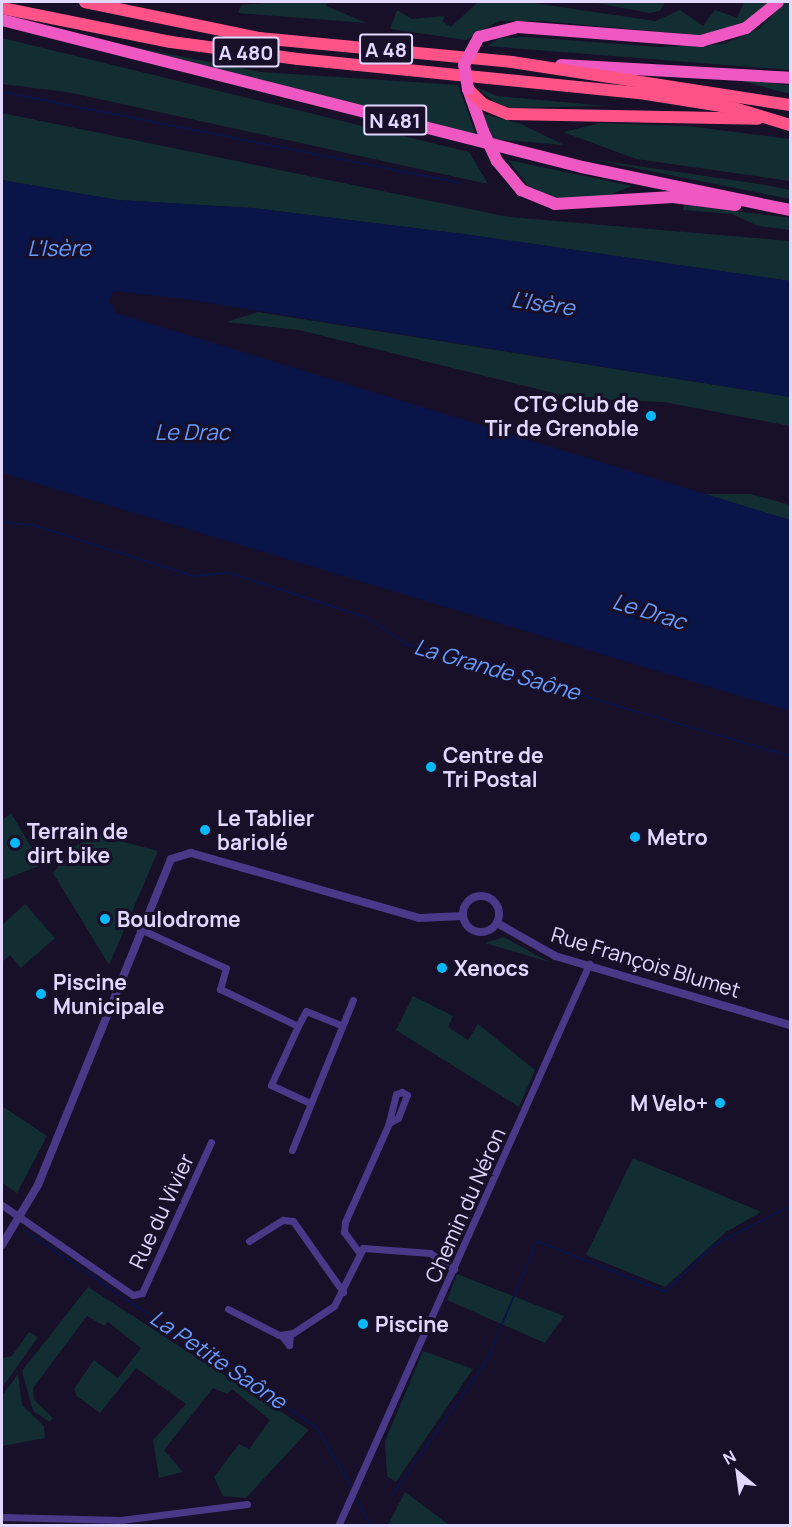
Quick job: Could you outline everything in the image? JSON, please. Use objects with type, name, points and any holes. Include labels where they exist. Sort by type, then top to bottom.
[{"type":"highway","name":"A 48","points":[[85,2],[259,38],[512,62]]},
{"type":"highway","points":[[778,2],[746,28],[701,41],[518,27],[479,37],[464,65],[468,89],[496,161],[521,190],[555,204],[673,197],[790,210]]},
{"type":"highway","name":"A 480","points":[[2,8],[171,42],[640,93],[790,125]]},
{"type":"highway","name":"N 481","points":[[2,20],[582,166],[790,210]]},
{"type":"highway","points":[[512,62],[790,78]]},
{"type":"highway","points":[[512,62],[790,105]]},
{"type":"highway","points":[[468,89],[483,104],[508,114],[768,119]]},
{"type":"street","points":[[2,1245],[21,1217],[166,869],[181,854],[418,918],[463,916]]},
{"type":"street","points":[[483,896],[497,904],[497,923],[476,932],[463,916],[468,902],[483,896]]},
{"type":"street","name":"Rue François Blumet","points":[[497,923],[538,948],[790,1025]]},
{"type":"street","points":[[140,929],[226,968],[220,989],[298,1026]]},
{"type":"street","name":"Chemin du Néron","points":[[338,1526],[355,1496],[589,964]]},
{"type":"street","points":[[292,1150],[352,1000]]},
{"type":"street","points":[[310,1103],[272,1085],[306,1011],[341,1025]]},
{"type":"street","points":[[358,1251],[344,1232],[345,1222],[389,1123]]},
{"type":"street","name":"Rue du Vivier","points":[[21,1217],[133,1295],[142,1293],[211,1142]]},
{"type":"street","points":[[2,1205],[21,1217]]},
{"type":"street","points":[[249,1241],[283,1220],[293,1221],[343,1292]]},
{"type":"street","points":[[358,1251],[430,1253],[454,1269]]},
{"type":"street","points":[[228,1309],[281,1335],[290,1334],[334,1306],[343,1292],[358,1251]]},
{"type":"street","points":[[2,1517],[70,1523],[247,1504]]},
{"type":"green space","points":[[327,2],[326,6],[367,23],[238,13],[241,5]]},
{"type":"green space","points":[[478,2],[527,2],[655,21],[680,10],[703,26],[715,10],[737,18],[744,2],[771,2],[751,20],[708,36],[542,21],[499,21],[466,40],[390,29],[397,10],[412,19],[445,16],[442,21],[451,27]]},
{"type":"green space","points":[[665,2],[660,11],[649,13],[597,3]]},
{"type":"green space","points":[[785,2],[790,2],[790,70],[487,46],[500,38],[526,37],[659,47],[724,44],[760,28]]},
{"type":"green space","points":[[2,38],[469,152],[488,184],[67,92],[2,84]]},
{"type":"green space","points":[[133,47],[261,72],[458,85],[476,135]]},
{"type":"green space","points":[[738,80],[790,85],[790,94]]},
{"type":"green space","points":[[476,87],[497,96],[606,106],[502,108]]},
{"type":"green space","points":[[2,113],[509,217],[790,241],[790,281],[464,234],[252,208],[118,200],[2,180]]},
{"type":"green space","points":[[483,114],[521,124],[564,145],[493,139]]},
{"type":"green space","points":[[601,123],[687,126],[790,139],[790,181],[636,159],[563,132]]},
{"type":"green space","points":[[590,159],[790,190],[790,199]]},
{"type":"green space","points":[[508,160],[632,186],[597,200],[552,199],[530,188]]},
{"type":"green space","points":[[684,205],[790,218],[790,230],[758,226],[732,214],[683,210]]},
{"type":"green space","points":[[258,312],[790,397],[790,426],[664,402],[574,398],[299,330],[226,322]]},
{"type":"green space","points":[[704,494],[751,494],[790,505],[790,520]]},
{"type":"green space","name":"Terrain de dirt bike","points":[[11,813],[42,865],[2,880],[2,820]]},
{"type":"green space","name":"Boulodrome","points":[[98,835],[158,851],[109,965],[53,873],[73,847]]},
{"type":"green space","points":[[25,904],[55,938],[21,968],[10,955],[2,962],[2,925]]},
{"type":"green space","points":[[504,937],[536,955],[552,963],[485,943]]},
{"type":"green space","points":[[413,996],[453,1016],[448,1027],[468,1040],[478,1024],[535,1070],[519,1107],[396,1030]]},
{"type":"green space","points":[[2,1106],[47,1136],[17,1193],[2,1183]]},
{"type":"green space","points":[[633,1158],[761,1212],[726,1232],[665,1287],[586,1255]]},
{"type":"green space","points":[[457,1274],[564,1316],[545,1343],[447,1300]]},
{"type":"green space","points":[[88,1287],[309,1430],[246,1498],[223,1496],[214,1477],[239,1444],[249,1449],[270,1420],[232,1389],[227,1394],[213,1388],[164,1450],[183,1472],[159,1478],[153,1440],[186,1404],[136,1368],[100,1413],[77,1396],[74,1389],[94,1360],[118,1378],[141,1348],[108,1322],[104,1326],[87,1316],[33,1388],[34,1400],[53,1418],[50,1422],[33,1411],[22,1371]]},
{"type":"green space","points":[[29,1332],[38,1337],[2,1388],[2,1358],[12,1356]]},
{"type":"green space","points":[[423,1351],[473,1369],[396,1482],[387,1476],[385,1441]]},
{"type":"green space","points":[[18,1374],[22,1405],[44,1426],[45,1438],[2,1446],[2,1396]]},
{"type":"green space","points":[[405,1492],[449,1525],[388,1525]]},
{"type":"water","points":[[2,180],[118,200],[252,208],[464,234],[790,281],[790,397],[185,299],[114,291],[109,301],[116,313],[790,520],[790,711],[2,473]]},
{"type":"waterway","points":[[2,92],[461,183]]},
{"type":"waterway","name":"La Grande Saône","points":[[2,522],[33,525],[193,576],[230,573],[368,618],[408,645],[790,756]]},
{"type":"waterway","points":[[392,1495],[487,1360],[537,1241],[665,1292],[714,1245],[790,1206]]},
{"type":"waterway","name":"La Petite Saône","points":[[25,1231],[317,1428],[352,1488]]},
{"type":"waterway","name":"La Petite Saône","points":[[354,1494],[371,1526]]},
{"type":"place","name":"CTG Club de Tir de Grenoble","points":[[651,416]]},
{"type":"place","name":"Centre de Tri Postal","points":[[431,767]]},
{"type":"place","name":"Le Tablier bariolé","points":[[205,830]]},
{"type":"place","name":"Metro","points":[[635,837]]},
{"type":"place","name":"Terrain de dirt bike","points":[[15,843]]},
{"type":"place","name":"Boulodrome","points":[[105,919]]},
{"type":"place","name":"Xenocs","points":[[442,968]]},
{"type":"place","name":"Piscine Municipale","points":[[41,994]]},
{"type":"place","name":"M Velo+","points":[[720,1103]]},
{"type":"place","name":"Piscine","points":[[363,1324]]},
{"type":"water label","name":"L'Isère","points":[[59,249]]},
{"type":"water label","name":"L'Isère","points":[[543,304]]},
{"type":"water label","name":"Le Drac","points":[[192,433]]},
{"type":"water label","name":"Le Drac","points":[[649,612]]}]
